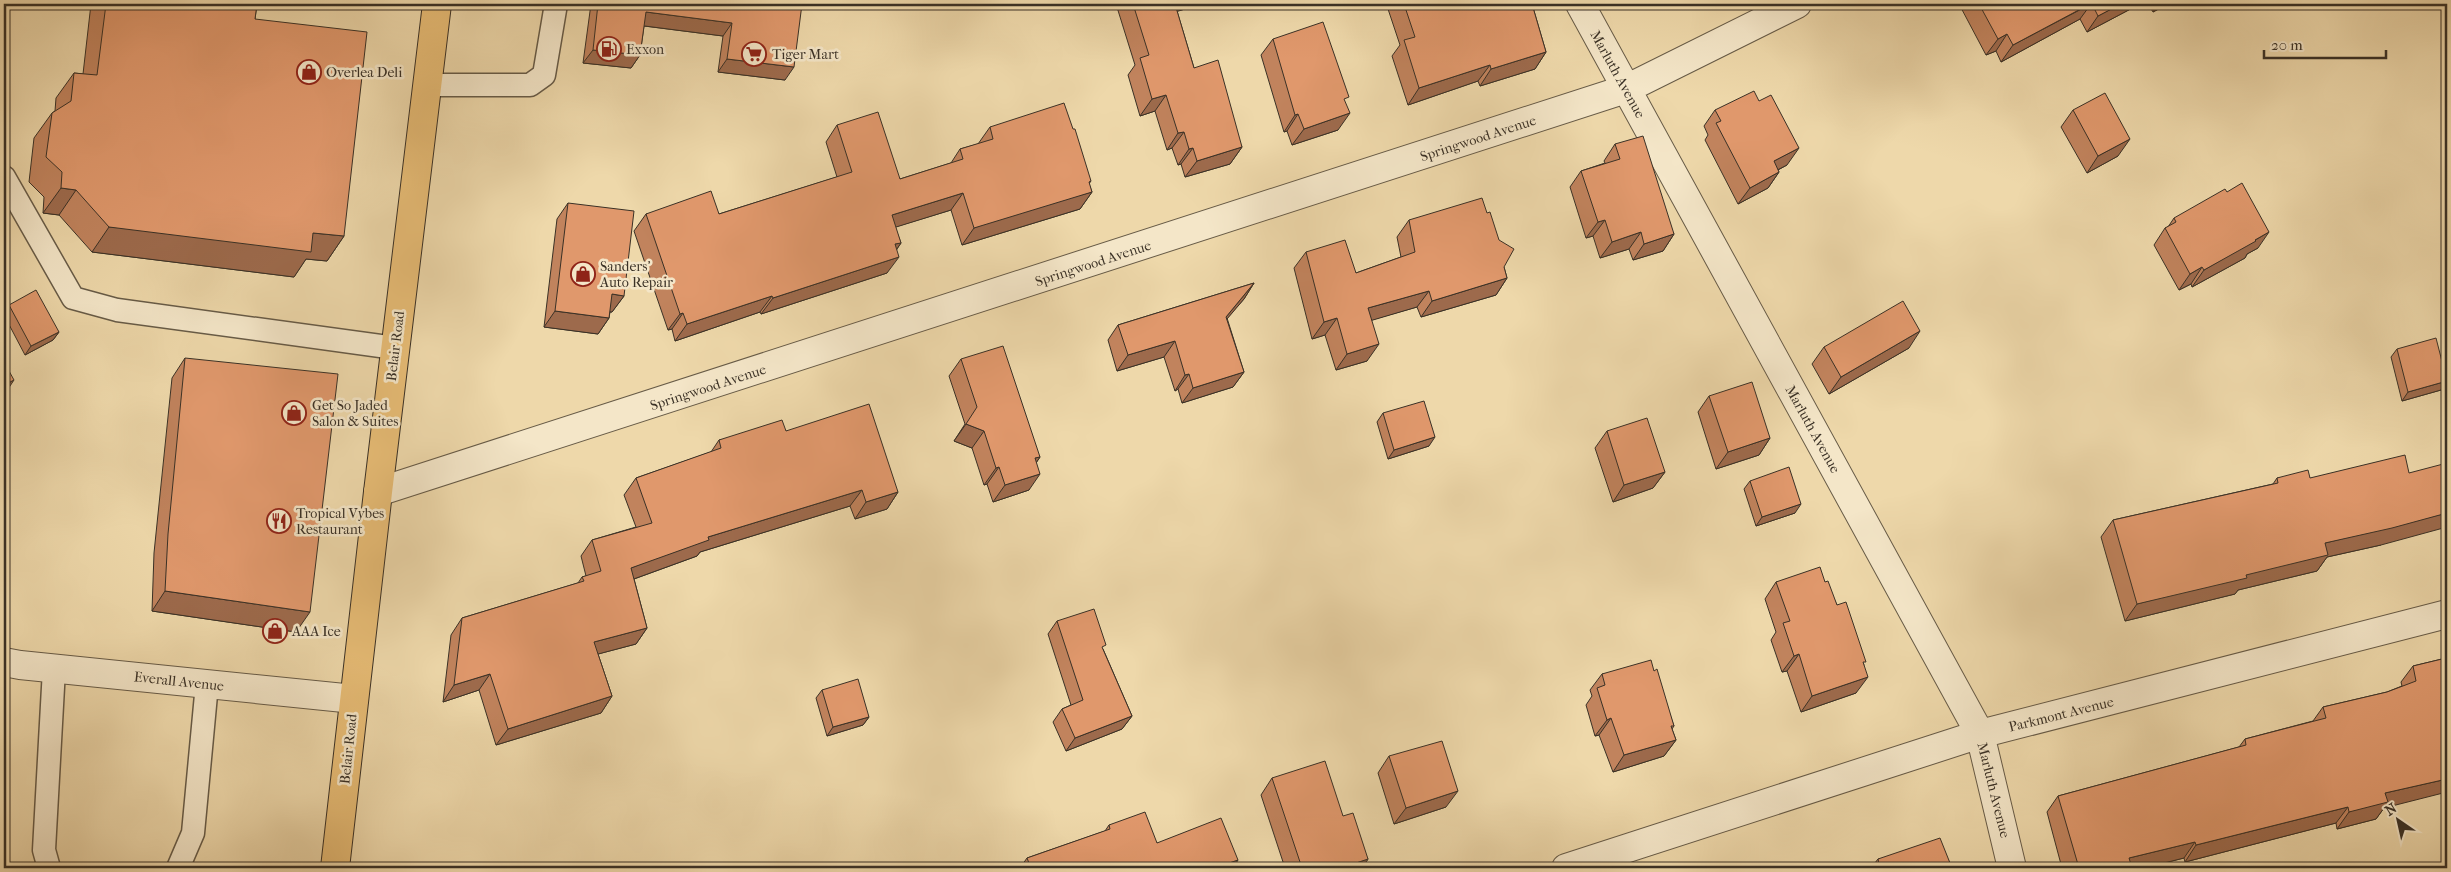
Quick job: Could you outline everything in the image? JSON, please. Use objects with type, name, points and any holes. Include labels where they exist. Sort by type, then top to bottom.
[{"type":"main road","name":"Belair Road","points":[[335,868],[395,348],[438,4]]},
{"type":"street","name":"Marluth Avenue","points":[[1580,4],[1980,734],[2012,868]]},
{"type":"street","name":"Springwood Avenue","points":[[378,492],[1626,89],[1797,4]]},
{"type":"street","name":"Parkmont Avenue","points":[[1577,867],[1980,734],[2447,614]]},
{"type":"street","name":"Everall Avenue","points":[[4,662],[54,669],[354,699]]},
{"type":"lane","points":[[428,84],[530,85],[544,75],[556,4]]},
{"type":"lane","points":[[4,177],[73,298],[117,310],[395,348]]},
{"type":"lane","points":[[49,868],[44,850],[54,669]]},
{"type":"lane","points":[[178,868],[193,833],[208,684]]},
{"type":"building","points":[[106,4],[257,4],[255,19],[367,32],[344,236],[313,233],[311,252],[109,227],[76,190],[61,188],[62,172],[46,157],[52,113],[71,101],[74,73],[97,75]]},
{"type":"building","points":[[598,4],[802,4],[794,67],[727,59],[732,23],[646,12],[640,55],[593,50]]},
{"type":"building","points":[[1133,4],[1175,4],[1194,68],[1218,60],[1242,147],[1197,161],[1193,148],[1189,149],[1184,132],[1178,133],[1166,95],[1152,99],[1140,58],[1149,55]]},
{"type":"building","points":[[1404,4],[1532,4],[1546,52],[1491,69],[1490,65],[1419,88],[1404,40],[1415,37]]},
{"type":"building","points":[[1979,4],[2090,4],[2013,45],[2007,34],[1998,39]]},
{"type":"building","points":[[2092,4],[2121,4],[2098,16]]},
{"type":"building","points":[[1323,22],[1349,97],[1344,99],[1350,113],[1304,129],[1298,114],[1295,115],[1273,39]]},
{"type":"building","points":[[1754,91],[1759,101],[1771,95],[1799,148],[1774,161],[1779,172],[1750,188],[1716,123],[1721,121],[1715,110]]},
{"type":"building","points":[[2105,93],[2130,139],[2098,156],[2073,110]]},
{"type":"building","points":[[1064,103],[1073,129],[1075,129],[1091,181],[1089,182],[1092,192],[974,228],[963,193],[892,215],[901,243],[895,244],[899,257],[687,324],[683,313],[680,314],[646,214],[711,191],[719,214],[852,172],[837,125],[878,112],[900,179],[963,159],[960,149],[993,139],[990,127]]},
{"type":"building","points":[[1643,136],[1674,234],[1644,244],[1641,232],[1612,242],[1605,220],[1598,222],[1581,171],[1620,159],[1615,144]]},
{"type":"building","points":[[2242,183],[2269,232],[2204,270],[2202,267],[2190,274],[2165,228],[2176,222],[2174,218],[2225,189],[2227,192]]},
{"type":"building","points":[[1482,198],[1487,213],[1490,212],[1499,240],[1514,249],[1504,267],[1507,278],[1432,301],[1429,291],[1368,308],[1379,344],[1347,354],[1337,318],[1324,322],[1306,252],[1345,240],[1356,273],[1415,252],[1409,220]]},
{"type":"building","name":"Sanders' Auto Repair","points":[[568,203],[634,211],[624,296],[612,294],[609,318],[555,311]]},
{"type":"building","points":[[1254,283],[1226,317],[1244,372],[1193,388],[1189,374],[1185,375],[1175,341],[1128,355],[1118,325]]},
{"type":"building","points":[[36,290],[59,332],[31,346],[9,305]]},
{"type":"building","points":[[1903,301],[1920,331],[1841,377],[1824,347]]},
{"type":"building","points":[[2436,338],[2447,381],[2408,392],[2397,349]]},
{"type":"building","points":[[1003,346],[1040,457],[1035,458],[1040,474],[1005,485],[999,467],[996,468],[984,431],[966,424],[977,407],[961,359]]},
{"type":"building","points":[[185,358],[338,374],[310,612],[165,591],[168,534]]},
{"type":"building","points":[[4,362],[14,380],[4,385]]},
{"type":"building","points":[[1752,382],[1770,438],[1728,452],[1709,396]]},
{"type":"building","points":[[1424,401],[1435,437],[1394,450],[1383,413]]},
{"type":"building","points":[[869,404],[898,492],[866,502],[862,490],[708,537],[709,540],[631,568],[647,628],[594,642],[612,696],[508,729],[490,674],[454,685],[462,618],[584,581],[582,577],[601,571],[592,540],[652,523],[636,478],[721,448],[719,440],[782,420],[786,431]]},
{"type":"building","points":[[1647,418],[1665,472],[1624,485],[1607,431]]},
{"type":"building","points":[[2405,455],[2409,473],[2447,463],[2447,513],[2325,543],[2328,555],[2246,575],[2247,578],[2137,604],[2113,520],[2278,483],[2277,478],[2308,470],[2310,478]]},
{"type":"building","points":[[1789,467],[1801,504],[1762,517],[1750,481]]},
{"type":"building","points":[[1820,567],[1825,582],[1828,581],[1837,605],[1846,602],[1866,662],[1863,662],[1868,677],[1812,696],[1799,654],[1794,656],[1783,623],[1790,621],[1776,582]]},
{"type":"building","points":[[1094,609],[1106,645],[1102,647],[1132,716],[1075,738],[1062,709],[1083,700],[1057,621]]},
{"type":"building","points":[[2442,659],[2447,673],[2447,779],[2385,793],[2388,802],[2349,812],[2348,807],[2196,845],[2195,842],[2129,858],[2132,868],[2079,868],[2058,796],[2246,745],[2245,739],[2326,718],[2323,707],[2387,692],[2416,681],[2413,666]]},
{"type":"building","points":[[1651,660],[1654,671],[1657,669],[1674,726],[1671,726],[1676,740],[1624,755],[1611,718],[1607,720],[1597,688],[1605,685],[1602,674]]},
{"type":"building","points":[[858,679],[869,717],[833,727],[822,690]]},
{"type":"building","points":[[1442,741],[1458,791],[1406,808],[1389,756]]},
{"type":"building","points":[[1325,761],[1343,816],[1353,813],[1368,859],[1341,868],[1302,868],[1272,778]]},
{"type":"building","points":[[1145,812],[1157,843],[1221,818],[1238,860],[1214,868],[1031,868],[1027,858],[1110,829],[1109,825]]},
{"type":"building","points":[[1940,838],[1952,868],[1880,868],[1878,859]]},
{"type":"building","points":[[4,851],[13,868],[4,868]]},
{"type":"place","name":"Exxon","points":[[609,49]]},
{"type":"place","name":"Tiger Mart","points":[[754,54]]},
{"type":"place","name":"Overlea Deli","points":[[309,72]]},
{"type":"place","name":"Sanders' Auto Repair","points":[[583,274]]},
{"type":"place","name":"Get So Jaded Salon & Suites","points":[[294,413]]},
{"type":"place","name":"Tropical Vybes Restaurant","points":[[279,521]]},
{"type":"place","name":"AAA Ice","points":[[275,631]]}]
